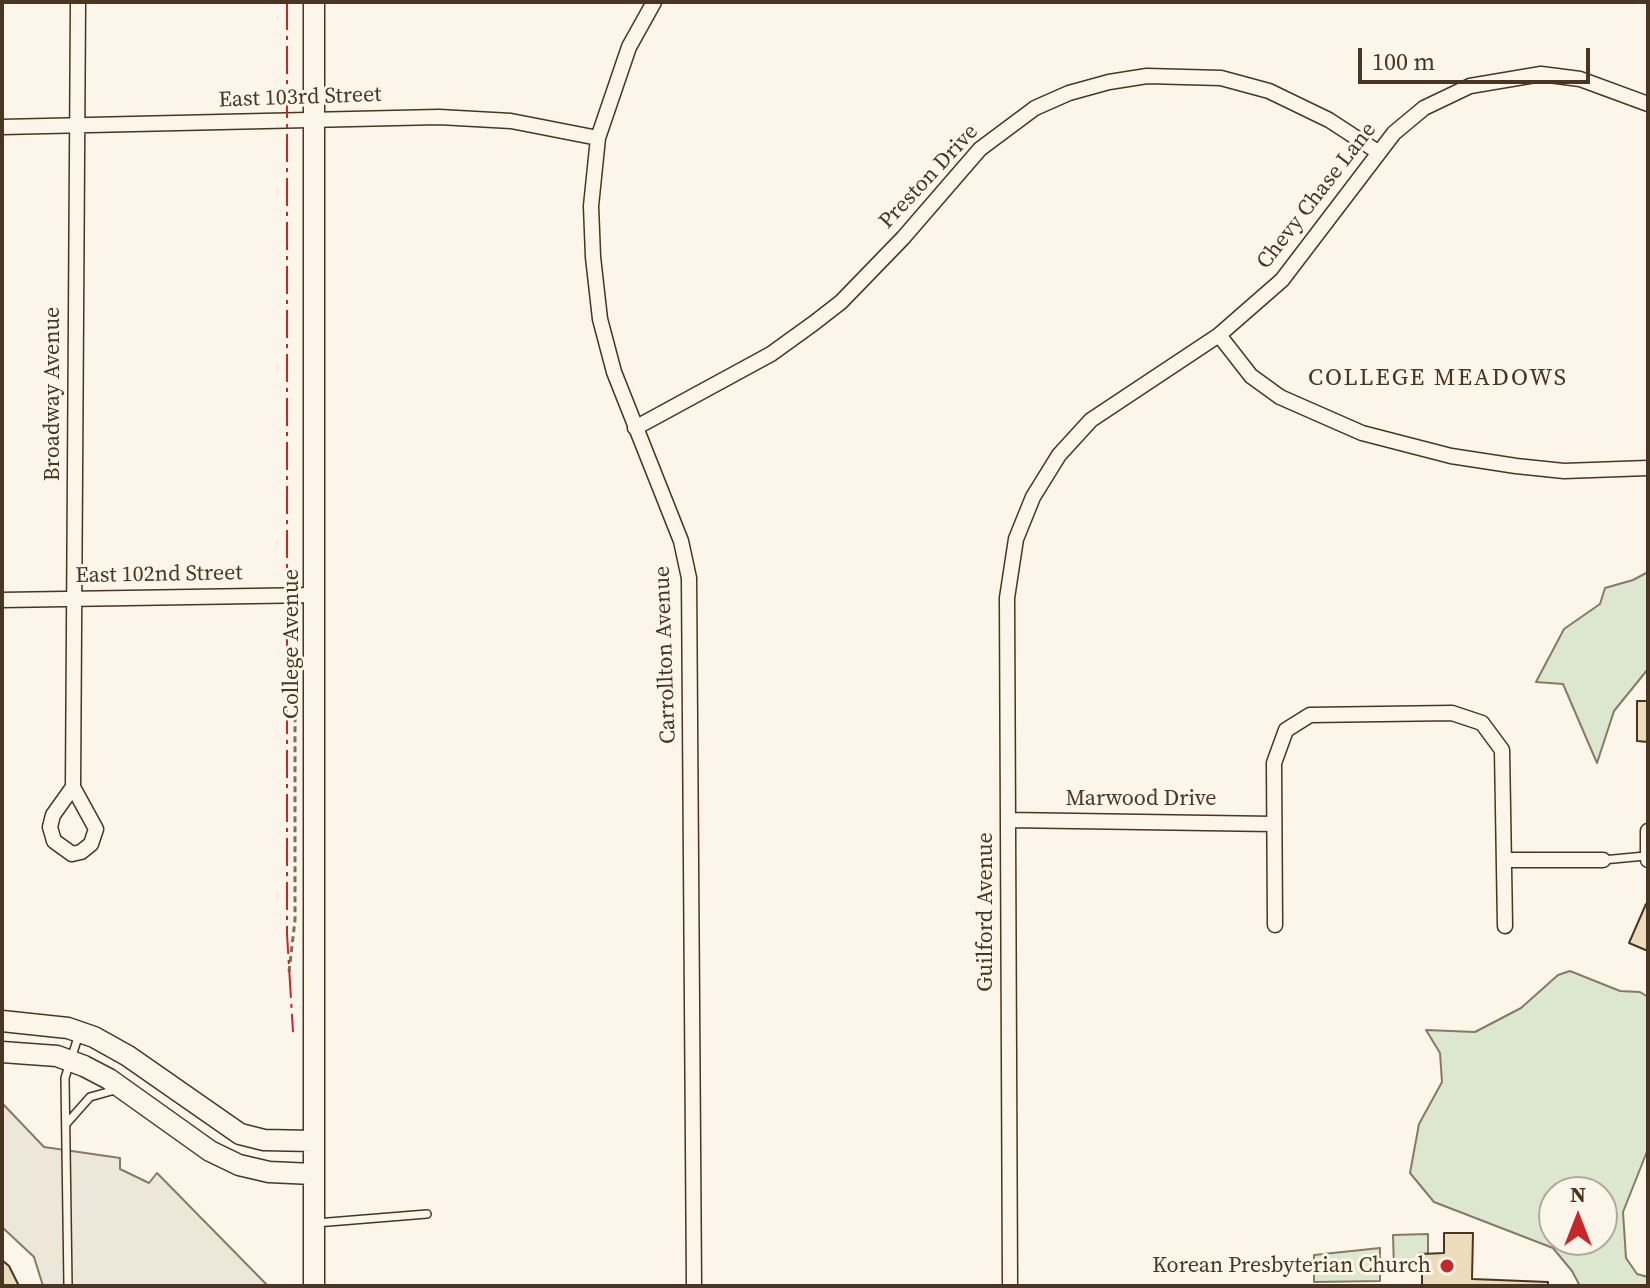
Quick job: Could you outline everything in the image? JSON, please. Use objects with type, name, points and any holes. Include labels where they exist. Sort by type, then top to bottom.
[{"type":"main road","name":"College Avenue","points":[[314,2],[314,1286]]},
{"type":"main road","points":[[2,1021],[50,1025],[80,1032],[128,1056],[240,1134],[264,1140],[313,1141]]},
{"type":"main road","points":[[2,1052],[69,1059],[126,1090],[223,1159],[252,1169],[313,1174]]},
{"type":"street","name":"Broadway Avenue","points":[[73,787],[78,2]]},
{"type":"street","name":"Carrollton Avenue","points":[[654,2],[629,47],[598,138],[591,206],[600,319],[614,372],[681,541],[689,578],[694,1286]]},
{"type":"street","name":"Chevy Chase Lane","points":[[1016,539],[1045,475],[1077,434],[1112,404],[1219,335],[1282,280],[1323,230],[1378,152],[1394,133],[1424,108],[1455,91],[1491,80],[1541,74],[1568,77],[1648,104]]},
{"type":"street","name":"Preston Drive","points":[[635,428],[771,354],[814,323],[841,302],[893,249],[980,149],[1035,108],[1069,93],[1147,76],[1221,78],[1269,91],[1329,120],[1378,152]]},
{"type":"street","name":"East 103rd Street","points":[[2,127],[439,117],[496,120],[598,138]]},
{"type":"street","points":[[1219,335],[1251,376],[1280,397],[1362,433],[1451,456],[1516,466],[1564,471],[1648,468]]},
{"type":"street","name":"Guilford Avenue","points":[[1010,1286],[1007,598],[1016,539]]},
{"type":"street","name":"East 102nd Street","points":[[2,600],[316,595]]},
{"type":"street","points":[[1275,925],[1273,824],[1276,749],[1291,725],[1310,715],[1452,713],[1471,717],[1489,730],[1502,750],[1505,926]]},
{"type":"street","name":"Marwood Drive","points":[[1008,820],[1273,824]]},
{"type":"street","points":[[1647,858],[1648,831]]},
{"type":"street","points":[[1505,860],[1603,860]]},
{"type":"lane","points":[[1603,860],[1647,858]]},
{"type":"lane","points":[[68,1286],[67,1123],[64,1113],[69,1059],[80,1032]]},
{"type":"lane","points":[[67,1123],[96,1094],[126,1090]]},
{"type":"lane","points":[[314,1223],[427,1214]]},
{"type":"green space","points":[[1648,572],[1648,669],[1614,711],[1597,763],[1563,684],[1536,682],[1564,629],[1600,604],[1605,588]]},
{"type":"green space","points":[[1570,971],[1620,991],[1640,992],[1648,997],[1648,1149],[1623,1212],[1626,1258],[1637,1274],[1648,1277],[1648,1286],[1580,1286],[1560,1256],[1618,1256],[1618,1176],[1538,1176],[1538,1242],[1434,1202],[1410,1173],[1419,1124],[1442,1082],[1440,1053],[1426,1030],[1475,1032],[1521,1008],[1558,975]]},
{"type":"green space","points":[[1428,1234],[1428,1254],[1420,1253],[1419,1269],[1394,1269],[1393,1235]]},
{"type":"green space","points":[[1380,1248],[1380,1281],[1314,1282],[1314,1255]]},
{"type":"shaded area","points":[[2,1103],[44,1147],[120,1158],[120,1169],[149,1183],[157,1173],[268,1286],[43,1286],[34,1257],[2,1227]]},
{"type":"building","points":[[1637,701],[1648,701],[1648,742],[1637,741]]},
{"type":"building","points":[[1648,905],[1648,951],[1629,943]]},
{"type":"building","name":"Korean Presbyterian Church","points":[[1444,1233],[1473,1233],[1472,1279],[1548,1282],[1548,1286],[1422,1286],[1422,1254],[1444,1253]]},
{"type":"building","points":[[2,1260],[9,1266],[19,1286],[2,1286]]},
{"type":"power","points":[[287,2],[287,934],[293,1032]]},
{"type":"place","name":"Korean Presbyterian Church","points":[[1447,1266]]},
{"type":"district","name":"COLLEGE MEADOWS","points":[[1438,379]]}]
